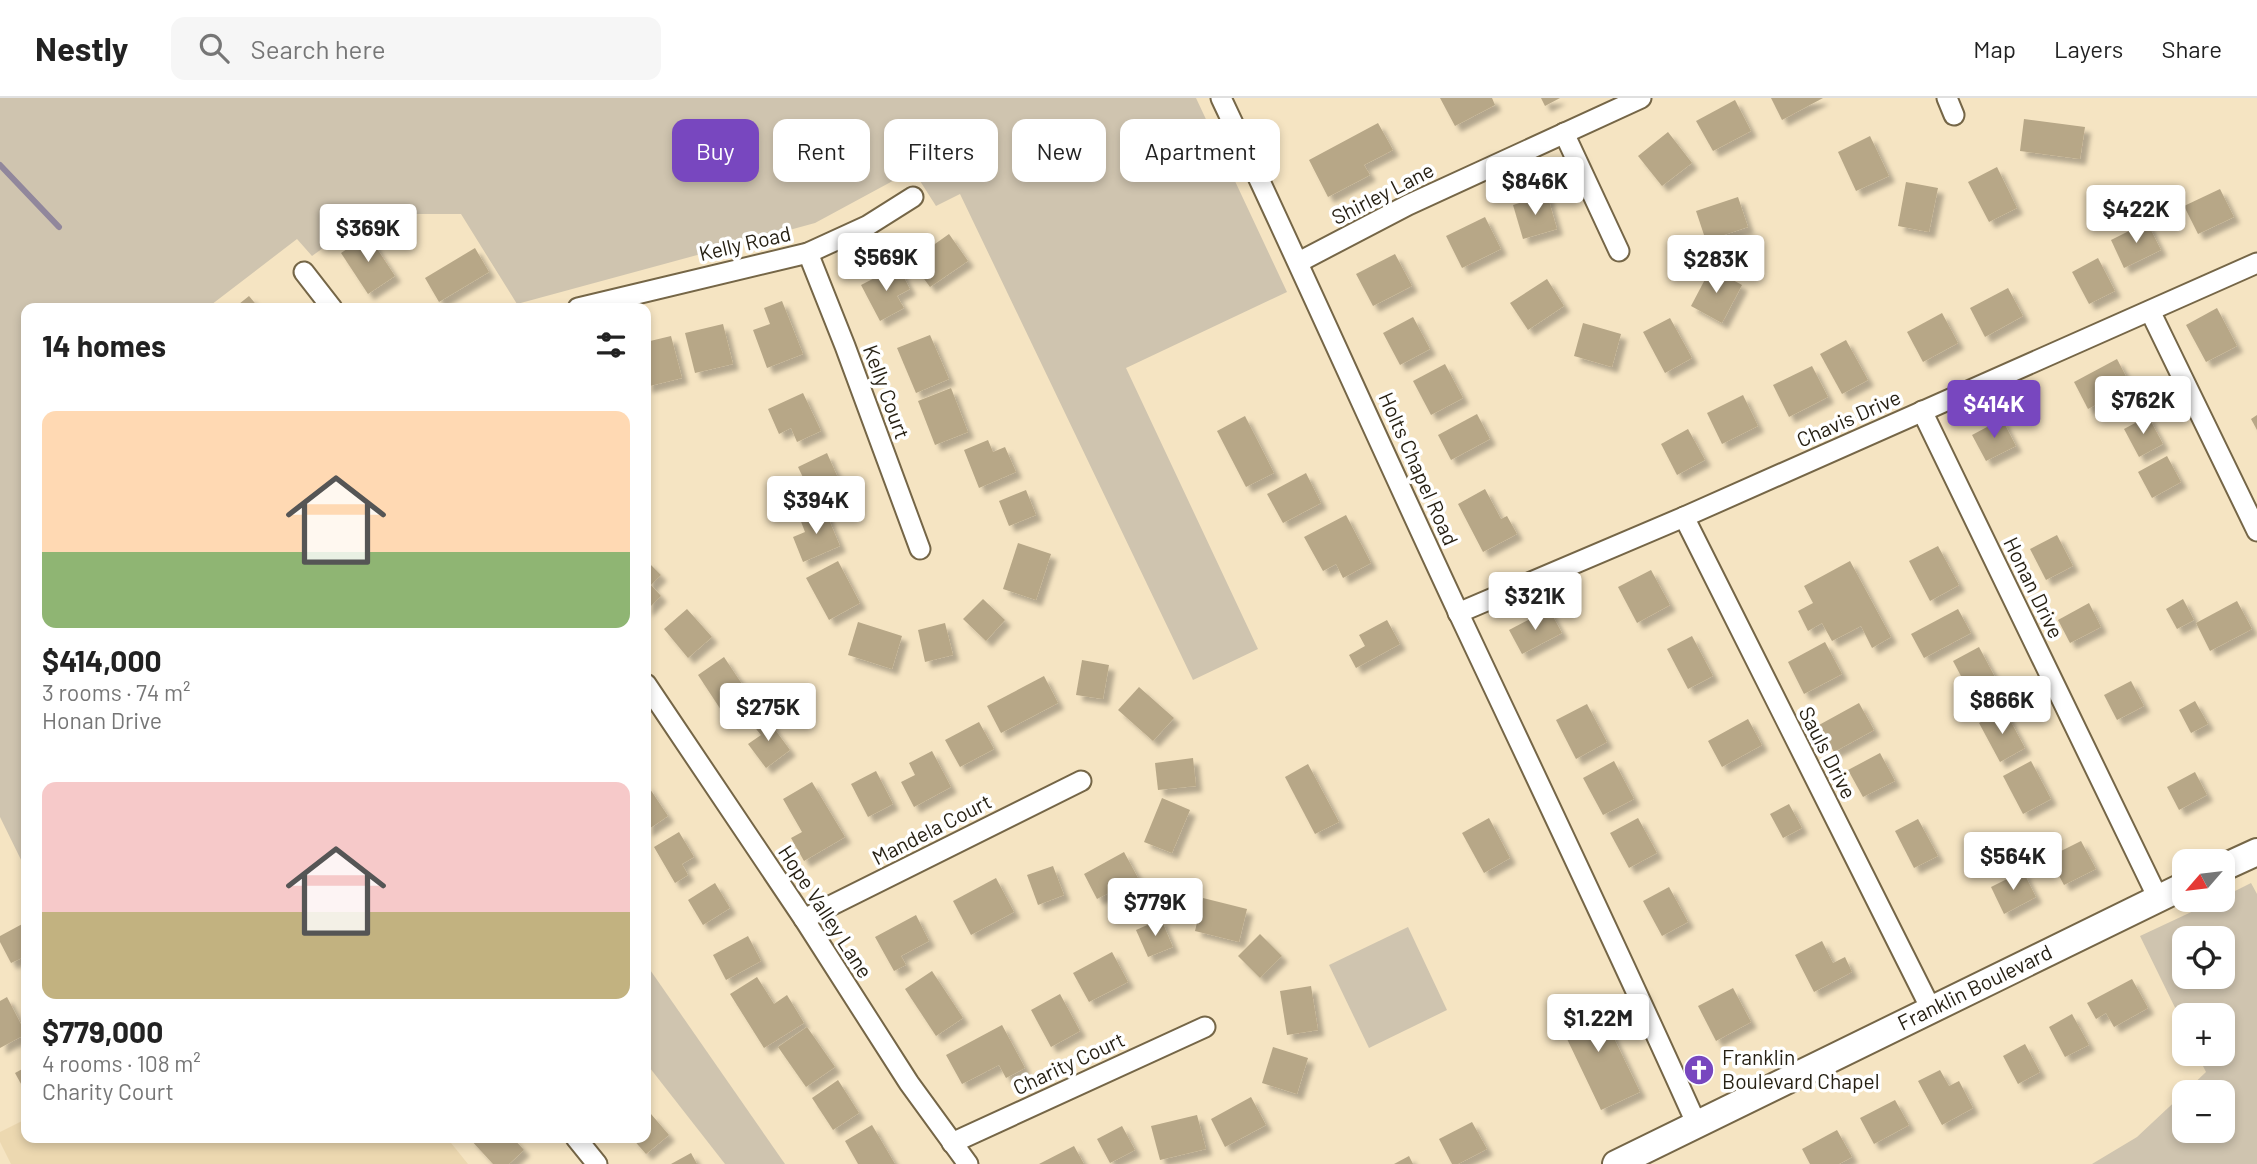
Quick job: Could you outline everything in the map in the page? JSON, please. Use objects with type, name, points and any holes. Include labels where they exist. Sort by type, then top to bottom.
[{"type":"street","name":"Holts Chapel Road","points":[[1221,98],[1299,262],[1458,613],[1597,904],[1697,1125]]},
{"type":"street","name":"Shirley Lane","points":[[1299,262],[1408,205],[1641,98]]},
{"type":"street","points":[[1564,133],[1619,251]]},
{"type":"street","name":"Kelly Road","points":[[599,303],[808,253],[867,226],[913,197]]},
{"type":"street","name":"Kelly Court","points":[[808,253],[920,549]]},
{"type":"street","name":"Chavis Drive","points":[[1458,613],[1684,517],[2257,263]]},
{"type":"street","points":[[304,272],[328,303]]},
{"type":"street","points":[[2150,311],[2257,531]]},
{"type":"street","name":"Honan Drive","points":[[1922,411],[2158,898]]},
{"type":"street","name":"Sauls Drive","points":[[1684,517],[1931,1009]]},
{"type":"street","name":"Hope Valley Lane","points":[[651,691],[804,919],[909,1083],[968,1164]]},
{"type":"street","name":"Mandela Court","points":[[804,919],[1081,781]]},
{"type":"street","points":[[2235,862],[2257,852]]},
{"type":"street","name":"Franklin Boulevard","points":[[1616,1164],[2172,892]]},
{"type":"street","name":"Charity Court","points":[[952,1143],[1205,1027]]},
{"type":"street","points":[[580,1143],[597,1164]]},
{"type":"shaded area","points":[[0,98],[1196,98],[1206,119],[1120,119],[1120,182],[1235,182],[1287,292],[1126,368],[1258,649],[1193,680],[960,194],[936,206],[921,182],[998,182],[998,119],[884,119],[884,182],[891,182],[815,223],[521,303],[516,303],[461,214],[370,214],[312,256],[297,239],[214,303],[21,303],[21,860],[0,817]]},
{"type":"shaded area","points":[[2251,883],[2257,894],[2257,1164],[2092,1164],[2137,1137],[2172,1104],[2172,1143],[2235,1143],[2235,1080],[2198,1080],[2206,1072],[2203,1066],[2235,1066],[2235,1003],[2173,1003],[2140,936],[2191,912],[2235,912],[2235,891]]},
{"type":"shaded area","points":[[1408,927],[1447,1010],[1369,1048],[1329,965]]},
{"type":"shaded area","points":[[651,971],[785,1164],[725,1164],[651,1069]]},
{"type":"shaded area","points":[[21,1122],[21,1143],[451,1143],[468,1164],[11,1164],[0,1142],[0,1132]]},
{"type":"building","points":[[1440,98],[1492,98],[1495,105],[1455,126]]},
{"type":"building","points":[[1541,98],[1560,98],[1545,106]]},
{"type":"building","points":[[1771,98],[1823,98],[1782,120]]},
{"type":"building","points":[[1735,100],[1751,131],[1713,151],[1696,121]]},
{"type":"building","points":[[2024,119],[2085,127],[2080,159],[2020,151]]},
{"type":"building","points":[[1378,123],[1393,150],[1364,165],[1370,175],[1328,197],[1309,160]]},
{"type":"building","points":[[1668,132],[1692,163],[1662,186],[1638,156]]},
{"type":"building","points":[[1870,136],[1889,176],[1856,191],[1838,152]]},
{"type":"building","points":[[1997,167],[2017,208],[1989,222],[1968,182]]},
{"type":"building","points":[[1906,182],[1938,188],[1929,232],[1898,226]]},
{"type":"building","points":[[2220,189],[2234,217],[2198,234],[2184,206]]},
{"type":"building","points":[[1547,194],[1557,229],[1523,239],[1513,205]]},
{"type":"building","points":[[1738,197],[1748,227],[1706,241],[1696,211]]},
{"type":"building","points":[[1485,217],[1501,249],[1462,268],[1446,236]]},
{"type":"building","points":[[2147,222],[2161,250],[2124,268],[2111,240]]},
{"type":"building","points":[[949,234],[968,261],[930,287],[911,261]]},
{"type":"building","points":[[368,235],[395,276],[368,294],[341,253]]},
{"type":"building","points":[[475,248],[489,272],[439,302],[425,278]]},
{"type":"building","points":[[1395,254],[1412,286],[1373,306],[1356,274]]},
{"type":"building","points":[[2098,258],[2115,291],[2089,304],[2072,272]]},
{"type":"building","points":[[898,266],[910,289],[897,296],[904,308],[880,321],[861,285]]},
{"type":"building","points":[[1711,268],[1742,285],[1722,323],[1691,306]]},
{"type":"building","points":[[1547,279],[1564,306],[1528,330],[1510,303]]},
{"type":"building","points":[[2008,288],[2023,316],[1985,337],[1970,308]]},
{"type":"building","points":[[249,296],[255,303],[240,303]]},
{"type":"building","points":[[782,301],[803,354],[767,368],[753,330],[770,324],[764,308]]},
{"type":"building","points":[[2217,308],[2237,346],[2206,362],[2186,325]]},
{"type":"building","points":[[1942,313],[1958,343],[1923,362],[1907,332]]},
{"type":"building","points":[[1413,317],[1430,349],[1400,365],[1383,333]]},
{"type":"building","points":[[1670,318],[1692,358],[1665,373],[1643,332]]},
{"type":"building","points":[[1583,323],[1621,334],[1612,367],[1574,356]]},
{"type":"building","points":[[723,324],[733,364],[695,373],[685,333]]},
{"type":"building","points":[[930,335],[949,379],[916,393],[897,348]]},
{"type":"building","points":[[671,336],[682,378],[651,386],[651,341]]},
{"type":"building","points":[[1846,340],[1868,380],[1842,394],[1820,354]]},
{"type":"building","points":[[2117,359],[2131,386],[2088,409],[2074,382]]},
{"type":"building","points":[[1445,364],[1463,398],[1431,415],[1413,381]]},
{"type":"building","points":[[1812,366],[1828,397],[1789,417],[1773,385]]},
{"type":"building","points":[[951,388],[968,432],[935,445],[918,401]]},
{"type":"building","points":[[803,393],[821,431],[797,442],[791,428],[779,434],[768,409]]},
{"type":"building","points":[[1743,395],[1758,426],[1722,444],[1707,413]]},
{"type":"building","points":[[1477,414],[1490,439],[1451,460],[1438,435]]},
{"type":"building","points":[[2257,415],[2257,430],[2251,419]]},
{"type":"building","points":[[1245,416],[1274,473],[1246,487],[1217,431]]},
{"type":"building","points":[[2148,416],[2163,444],[2139,457],[2124,429]]},
{"type":"building","points":[[2002,419],[2016,446],[1986,461],[1972,435]]},
{"type":"building","points":[[1688,429],[1705,460],[1677,475],[1661,444]]},
{"type":"building","points":[[988,440],[993,452],[1005,447],[1016,472],[979,488],[964,450]]},
{"type":"building","points":[[827,453],[838,478],[810,492],[798,467]]},
{"type":"building","points":[[2167,456],[2181,482],[2152,498],[2138,472]]},
{"type":"building","points":[[1306,473],[1321,503],[1283,523],[1267,494]]},
{"type":"building","points":[[1485,489],[1501,519],[1507,516],[1517,534],[1483,552],[1458,504]]},
{"type":"building","points":[[1026,490],[1036,515],[1009,526],[999,501]]},
{"type":"building","points":[[824,508],[840,546],[803,562],[793,537],[805,532],[800,519]]},
{"type":"building","points":[[1346,515],[1371,563],[1343,578],[1336,564],[1323,571],[1304,537]]},
{"type":"building","points":[[2057,535],[2073,566],[2046,580],[2030,549]]},
{"type":"building","points":[[1018,543],[1051,554],[1036,600],[1003,589]]},
{"type":"building","points":[[1938,546],[1959,585],[1930,601],[1909,561]]},
{"type":"building","points":[[838,561],[860,603],[829,620],[806,578]]},
{"type":"building","points":[[1850,561],[1891,637],[1872,648],[1861,626],[1832,641],[1822,623],[1808,631],[1798,611],[1813,603],[1804,586]]},
{"type":"building","points":[[651,565],[661,575],[651,585]]},
{"type":"building","points":[[1651,570],[1670,605],[1637,623],[1618,587]]},
{"type":"building","points":[[651,585],[661,596],[651,606]]},
{"type":"building","points":[[983,599],[1005,620],[986,641],[963,619]]},
{"type":"building","points":[[2183,599],[2194,620],[2177,629],[2166,609]]},
{"type":"building","points":[[2237,601],[2252,629],[2210,651],[2196,623]]},
{"type":"building","points":[[2089,603],[2101,627],[2070,643],[2058,620]]},
{"type":"building","points":[[687,609],[712,637],[688,658],[664,629]]},
{"type":"building","points":[[1549,609],[1562,633],[1522,654],[1509,630]]},
{"type":"building","points":[[1958,609],[1971,633],[1924,658],[1911,634]]},
{"type":"building","points":[[1387,620],[1400,644],[1356,668],[1349,655],[1365,646],[1359,635]]},
{"type":"building","points":[[858,622],[902,636],[892,669],[848,655]]},
{"type":"building","points":[[945,623],[953,655],[925,662],[918,630]]},
{"type":"building","points":[[1692,636],[1713,676],[1688,689],[1667,649]]},
{"type":"building","points":[[1825,642],[1842,674],[1804,694],[1788,662]]},
{"type":"building","points":[[1979,647],[1997,681],[1971,695],[1953,661]]},
{"type":"building","points":[[724,657],[750,696],[723,713],[698,675]]},
{"type":"building","points":[[1082,660],[1109,665],[1103,699],[1076,695]]},
{"type":"building","points":[[1044,676],[1058,703],[1001,733],[987,706]]},
{"type":"building","points":[[2131,681],[2144,706],[2117,720],[2104,695]]},
{"type":"building","points":[[1139,687],[1174,718],[1153,741],[1118,710]]},
{"type":"building","points":[[2195,701],[2208,724],[2191,733],[2179,710]]},
{"type":"building","points":[[1859,703],[1874,730],[1834,752],[1819,725]]},
{"type":"building","points":[[1587,704],[1607,742],[1576,759],[1556,720]]},
{"type":"building","points":[[2004,709],[2025,748],[2000,762],[1979,723]]},
{"type":"building","points":[[765,716],[790,750],[766,768],[748,744],[761,735],[753,725]]},
{"type":"building","points":[[1748,719],[1762,745],[1722,767],[1708,741]]},
{"type":"building","points":[[979,722],[994,749],[960,767],[945,740]]},
{"type":"building","points":[[932,751],[951,787],[914,807],[901,782],[915,775],[909,763]]},
{"type":"building","points":[[1880,753],[1895,781],[1863,797],[1848,770]]},
{"type":"building","points":[[1193,758],[1196,786],[1158,790],[1155,763]]},
{"type":"building","points":[[1614,761],[1634,799],[1603,815],[1583,778]]},
{"type":"building","points":[[2031,761],[2051,799],[2023,814],[2003,776]]},
{"type":"building","points":[[1308,764],[1339,822],[1315,834],[1285,777]]},
{"type":"building","points":[[876,771],[893,804],[868,817],[851,784]]},
{"type":"building","points":[[2195,772],[2207,795],[2179,810],[2167,787]]},
{"type":"building","points":[[812,782],[845,837],[804,861],[791,838],[802,832],[783,799]]},
{"type":"building","points":[[651,790],[668,816],[651,828]]},
{"type":"building","points":[[1162,798],[1190,810],[1172,853],[1144,842]]},
{"type":"building","points":[[1789,804],[1802,828],[1783,838],[1770,814]]},
{"type":"building","points":[[1489,818],[1510,858],[1484,873],[1462,833]]},
{"type":"building","points":[[1638,818],[1657,853],[1629,868],[1610,833]]},
{"type":"building","points":[[1918,819],[1938,856],[1914,868],[1895,831]]},
{"type":"building","points":[[679,832],[694,857],[682,864],[688,875],[675,883],[654,847]]},
{"type":"building","points":[[2081,841],[2096,869],[2064,885],[2049,857]]},
{"type":"building","points":[[1124,852],[1144,889],[1117,904],[1111,892],[1097,899],[1084,874]]},
{"type":"building","points":[[1053,866],[1064,895],[1038,905],[1027,875]]},
{"type":"building","points":[[2023,871],[2036,897],[2004,914],[1991,887]]},
{"type":"building","points":[[996,878],[1014,912],[971,935],[953,901]]},
{"type":"building","points":[[715,883],[730,908],[703,925],[688,900]]},
{"type":"building","points":[[1669,887],[1688,922],[1662,936],[1643,901]]},
{"type":"building","points":[[1203,898],[1247,909],[1239,942],[1195,931]]},
{"type":"building","points":[[916,915],[929,941],[901,956],[906,965],[894,971],[875,937]]},
{"type":"building","points":[[1161,919],[1173,947],[1148,957],[1136,930]]},
{"type":"building","points":[[21,925],[21,958],[11,963],[0,942],[0,936]]},
{"type":"building","points":[[1260,934],[1282,956],[1260,978],[1238,956]]},
{"type":"building","points":[[748,936],[761,961],[726,980],[713,955]]},
{"type":"building","points":[[1822,941],[1833,963],[1845,957],[1852,972],[1814,992],[1795,955]]},
{"type":"building","points":[[1112,952],[1128,982],[1089,1002],[1073,973]]},
{"type":"building","points":[[932,971],[963,1018],[936,1036],[905,989]]},
{"type":"building","points":[[757,977],[774,1004],[787,995],[804,1023],[764,1048],[730,994]]},
{"type":"building","points":[[2132,979],[2148,1008],[2114,1027],[2106,1013],[2096,1019],[2087,1003]]},
{"type":"building","points":[[1311,986],[1318,1030],[1287,1035],[1280,991]]},
{"type":"building","points":[[1733,988],[1751,1022],[1716,1041],[1698,1006]]},
{"type":"building","points":[[1060,994],[1080,1031],[1051,1047],[1031,1010]]},
{"type":"building","points":[[7,997],[21,1024],[21,1037],[0,1048],[0,1001]]},
{"type":"building","points":[[1577,997],[1583,1009],[1597,1003],[1640,1092],[1601,1110],[1558,1020],[1568,1016],[1562,1004]]},
{"type":"building","points":[[2072,1014],[2089,1045],[2065,1057],[2049,1027]]},
{"type":"building","points":[[1002,1025],[1025,1068],[1006,1078],[999,1065],[962,1084],[946,1055]]},
{"type":"building","points":[[807,1027],[835,1067],[806,1087],[778,1047]]},
{"type":"building","points":[[2025,1044],[2040,1072],[2018,1084],[2003,1056]]},
{"type":"building","points":[[1273,1047],[1308,1058],[1297,1094],[1262,1083]]},
{"type":"building","points":[[21,1070],[21,1084],[15,1073]]},
{"type":"building","points":[[1940,1070],[1949,1086],[1959,1081],[1973,1108],[1942,1125],[1918,1081]]},
{"type":"building","points":[[838,1080],[859,1113],[833,1130],[812,1098]]},
{"type":"building","points":[[1251,1097],[1266,1125],[1225,1147],[1211,1119]]},
{"type":"building","points":[[1895,1100],[1909,1125],[1874,1144],[1860,1118]]},
{"type":"building","points":[[651,1114],[669,1135],[646,1154],[636,1143],[651,1143]]},
{"type":"building","points":[[1197,1115],[1206,1149],[1160,1160],[1151,1126]]},
{"type":"building","points":[[1472,1122],[1487,1149],[1458,1164],[1452,1164],[1439,1139]]},
{"type":"building","points":[[872,1125],[895,1164],[858,1164],[845,1141]]},
{"type":"building","points":[[1122,1126],[1135,1150],[1110,1163],[1097,1139]]},
{"type":"building","points":[[1837,1130],[1852,1157],[1839,1164],[1810,1164],[1802,1149]]},
{"type":"building","points":[[474,1143],[518,1143],[524,1150],[509,1164],[493,1164]]},
{"type":"building","points":[[1074,1146],[1084,1164],[1039,1164]]},
{"type":"building","points":[[691,1153],[697,1164],[671,1164]]},
{"type":"building","points":[[1409,1156],[1413,1164],[1394,1164]]},
{"type":"waterway","points":[[0,165],[59,227]]},
{"type":"place","name":"Franklin Boulevard Chapel","points":[[1699,1070]]}]
